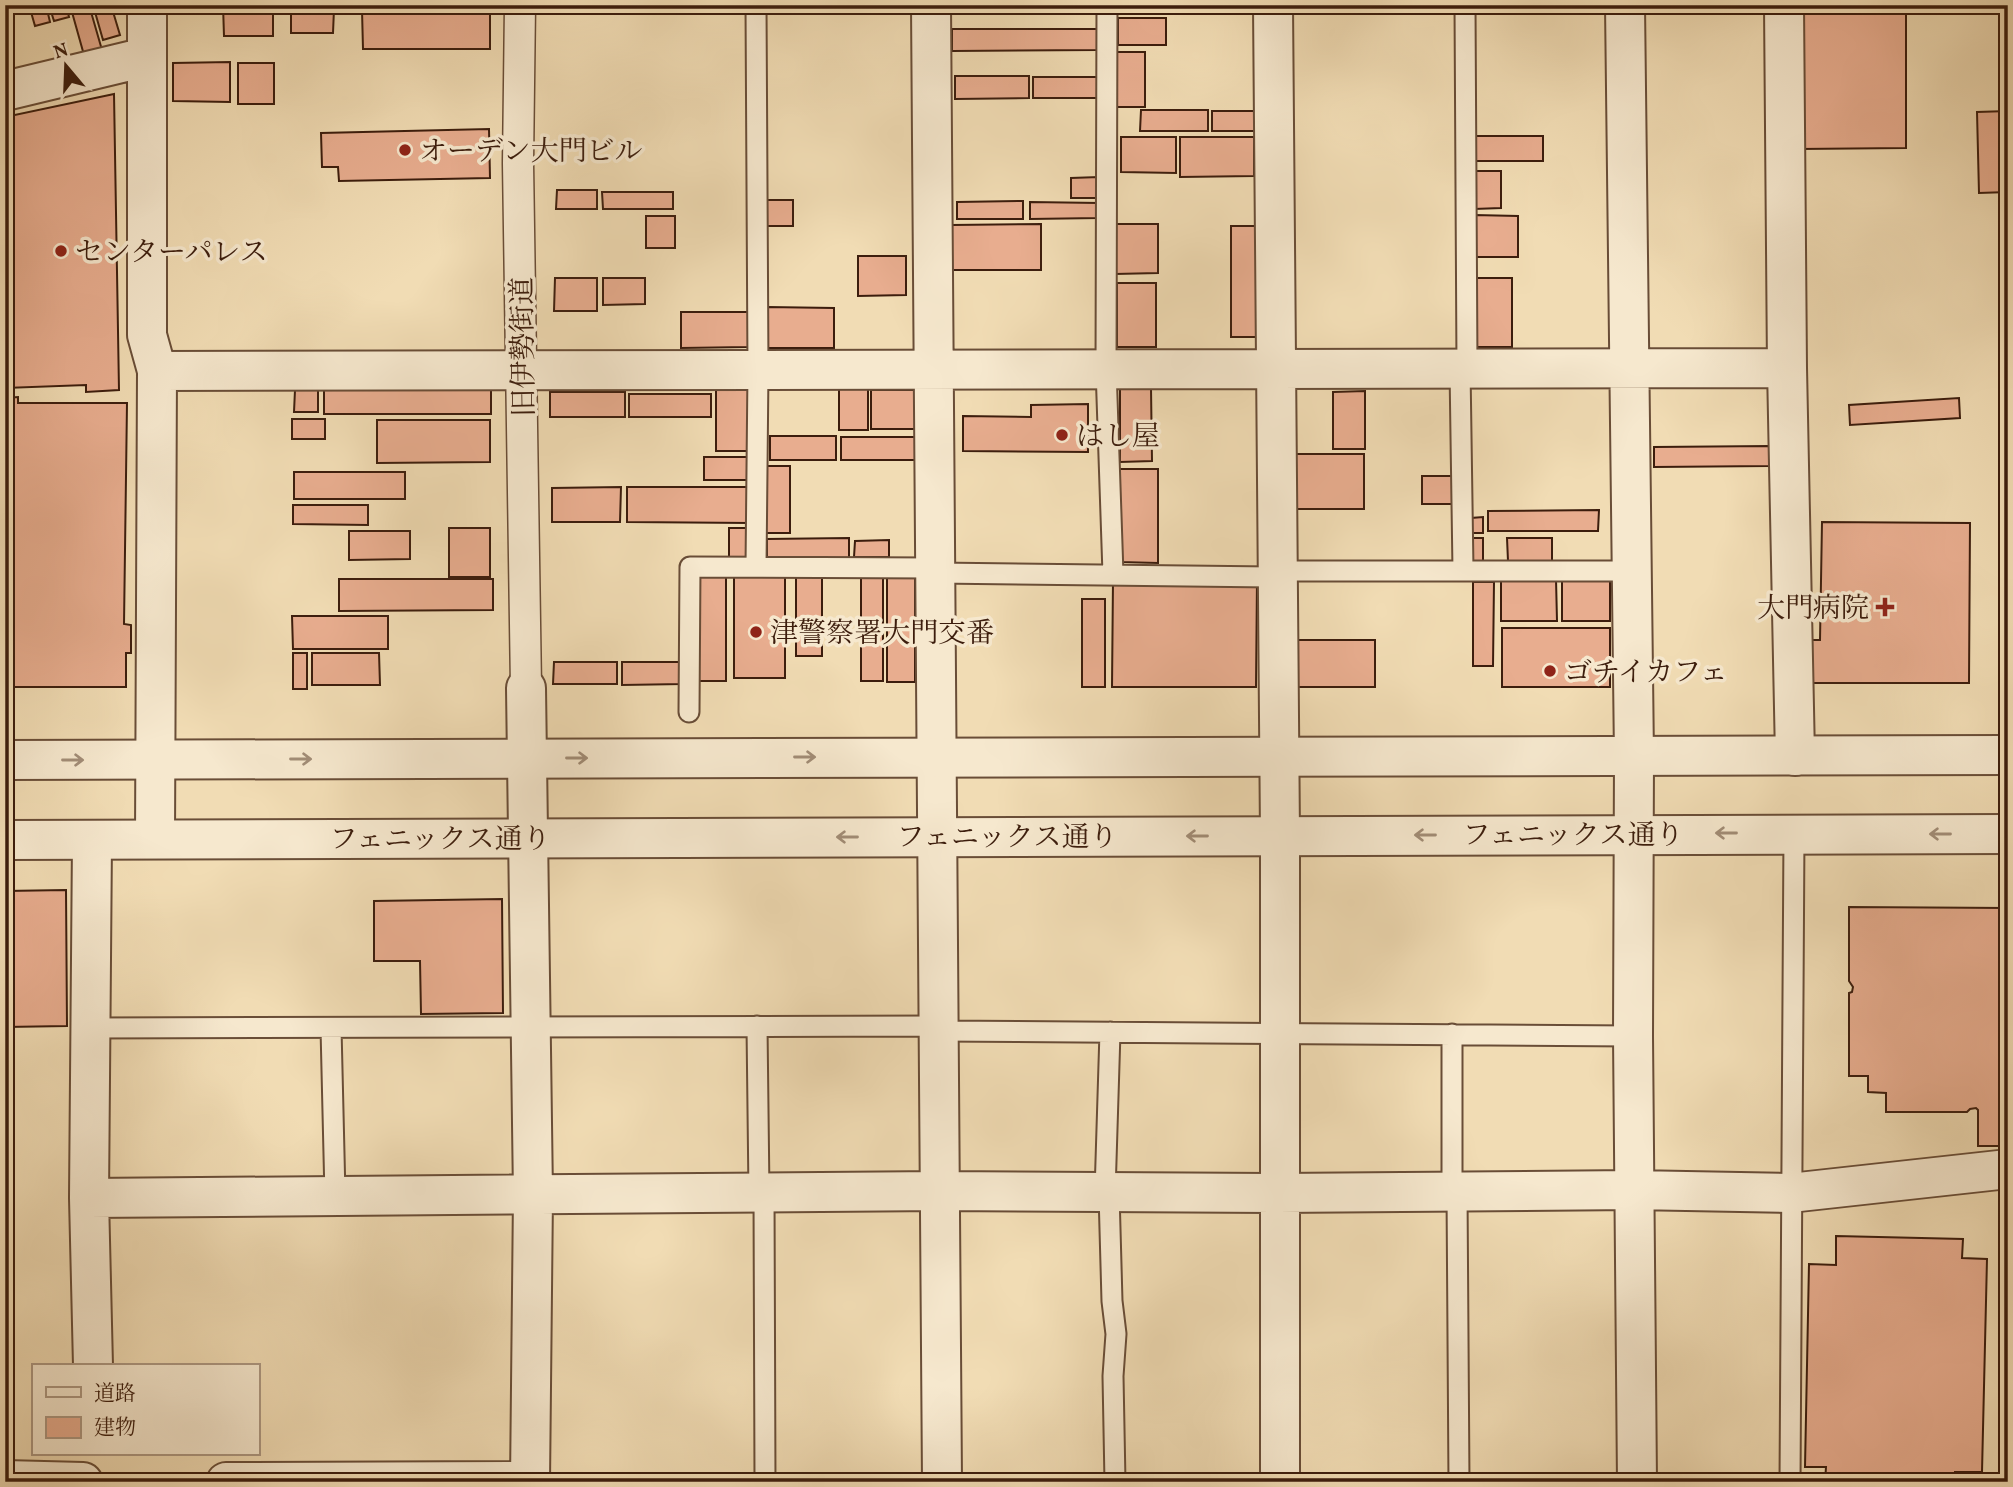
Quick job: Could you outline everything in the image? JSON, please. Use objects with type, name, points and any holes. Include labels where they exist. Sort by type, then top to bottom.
[{"type":"street","points":[[147,5],[147,335],[158,371],[155,839]]},
{"type":"street","name":"旧伊勢街道","points":[[520,5],[518,163],[526,688]]},
{"type":"street","points":[[931,5],[942,1482]]},
{"type":"street","points":[[1273,5],[1280,835],[1280,1482]]},
{"type":"street","points":[[1625,5],[1634,757],[1633,1190],[1637,1482]]},
{"type":"street","points":[[1784,5],[1787,368],[1795,757]]},
{"type":"street","points":[[5,91],[146,57]]},
{"type":"street","points":[[158,371],[1787,368]]},
{"type":"street","points":[[226,1482],[530,1481],[533,1195],[526,688]]},
{"type":"street","points":[[5,760],[2008,755]]},
{"type":"street","name":"フェニックス通り","points":[[5,840],[2008,834]]},
{"type":"street","points":[[92,840],[89,1198],[93,1364]]},
{"type":"street","points":[[89,1198],[939,1191],[1279,1193],[1633,1190],[1790,1193],[2008,1169]]},
{"type":"street","points":[[95,1456],[95,1482]]},
{"type":"street","points":[[5,1480],[83,1482]]},
{"type":"lane","points":[[756,5],[756,567]]},
{"type":"lane","points":[[1107,5],[1105,368],[1113,574]]},
{"type":"lane","points":[[1463,570],[1465,5]]},
{"type":"lane","points":[[689,712],[690,567],[1113,574],[1632,571]]},
{"type":"lane","points":[[1790,1482],[1794,833]]},
{"type":"lane","points":[[91,1028],[757,1026],[1633,1036]]},
{"type":"lane","points":[[757,1026],[765,1482]]},
{"type":"lane","points":[[331,1028],[335,1196]]},
{"type":"lane","points":[[1110,1032],[1107,1193],[1116,1334],[1113,1376],[1115,1482]]},
{"type":"lane","points":[[1452,1034],[1459,1482]]},
{"type":"building","points":[[29,5],[46,5],[50,22],[35,26]]},
{"type":"building","points":[[49,5],[66,5],[69,17],[54,21]]},
{"type":"building","points":[[70,5],[89,5],[102,50],[84,55]]},
{"type":"building","points":[[93,5],[111,5],[120,35],[103,40]]},
{"type":"building","points":[[223,5],[273,5],[273,36],[224,36]]},
{"type":"building","points":[[1798,5],[1906,5],[1906,148],[1799,149]]},
{"type":"building","points":[[291,9],[334,9],[333,33],[291,33]]},
{"type":"building","points":[[362,10],[490,10],[490,49],[363,49]]},
{"type":"building","points":[[1118,18],[1166,18],[1166,45],[1118,45]]},
{"type":"building","points":[[952,29],[1097,29],[1097,50],[952,51]]},
{"type":"building","points":[[1116,52],[1145,52],[1145,107],[1116,107]]},
{"type":"building","points":[[230,62],[230,102],[173,101],[173,63]]},
{"type":"building","points":[[238,63],[274,63],[274,104],[238,104]]},
{"type":"building","points":[[955,76],[1029,76],[1029,98],[955,99]]},
{"type":"building","points":[[1033,77],[1100,77],[1100,98],[1033,98]]},
{"type":"building","name":"センターパレス","points":[[114,94],[119,390],[86,392],[86,385],[5,388],[5,117]]},
{"type":"building","points":[[1141,110],[1208,110],[1208,131],[1140,131]]},
{"type":"building","points":[[1212,111],[1255,111],[1255,131],[1212,131]]},
{"type":"building","points":[[2008,111],[2008,192],[1979,193],[1977,112]]},
{"type":"building","name":"オーデン大門ビル","points":[[489,129],[490,178],[339,181],[338,167],[322,167],[321,133]]},
{"type":"building","points":[[1473,136],[1543,136],[1543,161],[1473,161]]},
{"type":"building","points":[[1121,137],[1176,137],[1176,173],[1121,172]]},
{"type":"building","points":[[1180,137],[1254,137],[1254,176],[1180,177]]},
{"type":"building","points":[[1474,171],[1501,171],[1501,208],[1474,209]]},
{"type":"building","points":[[1099,177],[1099,198],[1071,198],[1071,178]]},
{"type":"building","points":[[557,190],[597,190],[597,209],[556,209]]},
{"type":"building","points":[[602,192],[673,192],[673,209],[603,209]]},
{"type":"building","points":[[765,200],[793,200],[793,226],[766,226]]},
{"type":"building","points":[[1023,201],[1023,219],[957,219],[957,202]]},
{"type":"building","points":[[1030,202],[1099,203],[1099,218],[1030,219]]},
{"type":"building","points":[[1474,215],[1518,216],[1518,257],[1475,257]]},
{"type":"building","points":[[646,216],[675,216],[675,248],[646,248]]},
{"type":"building","points":[[1041,224],[1041,270],[951,270],[952,225]]},
{"type":"building","points":[[1114,224],[1158,224],[1158,273],[1115,274]]},
{"type":"building","points":[[1231,226],[1256,226],[1256,337],[1231,337]]},
{"type":"building","points":[[858,256],[906,256],[906,295],[858,296]]},
{"type":"building","points":[[555,278],[597,278],[597,311],[554,311]]},
{"type":"building","points":[[603,278],[645,278],[645,304],[603,305]]},
{"type":"building","points":[[1474,278],[1512,278],[1512,347],[1474,347]]},
{"type":"building","points":[[1117,283],[1156,283],[1156,347],[1117,347]]},
{"type":"building","points":[[767,307],[834,308],[834,348],[767,348]]},
{"type":"building","points":[[681,312],[749,312],[749,347],[681,348]]},
{"type":"building","points":[[1151,388],[1152,461],[1120,462],[1120,389]]},
{"type":"building","points":[[716,389],[750,389],[750,451],[716,451]]},
{"type":"building","points":[[839,389],[868,389],[868,430],[839,430]]},
{"type":"building","points":[[295,390],[318,390],[318,412],[294,412]]},
{"type":"building","points":[[324,390],[491,390],[491,414],[324,414]]},
{"type":"building","points":[[871,390],[915,390],[915,429],[871,429]]},
{"type":"building","points":[[1365,391],[1365,449],[1333,449],[1333,392]]},
{"type":"building","points":[[550,392],[625,392],[625,417],[550,417]]},
{"type":"building","points":[[629,394],[711,394],[711,417],[629,417]]},
{"type":"building","points":[[18,397],[18,403],[127,403],[124,624],[131,625],[131,653],[126,653],[126,687],[5,687],[5,398]]},
{"type":"building","points":[[1959,398],[1960,418],[1850,425],[1849,405]]},
{"type":"building","points":[[1088,404],[1088,452],[963,451],[963,416],[1031,417],[1031,405]]},
{"type":"building","points":[[292,419],[325,419],[325,439],[292,439]]},
{"type":"building","points":[[377,420],[490,420],[490,462],[377,463]]},
{"type":"building","points":[[770,436],[836,436],[836,460],[770,460]]},
{"type":"building","points":[[841,437],[915,437],[915,460],[841,460]]},
{"type":"building","points":[[1769,446],[1769,466],[1654,467],[1654,447]]},
{"type":"building","points":[[1296,454],[1364,454],[1364,509],[1296,509]]},
{"type":"building","points":[[704,457],[751,457],[750,480],[704,480]]},
{"type":"building","points":[[766,466],[790,466],[790,533],[766,533]]},
{"type":"building","points":[[1119,469],[1158,469],[1158,563],[1119,562]]},
{"type":"building","points":[[294,472],[405,472],[405,499],[294,499]]},
{"type":"building","points":[[1422,476],[1454,476],[1454,504],[1422,504]]},
{"type":"building","points":[[621,487],[620,522],[552,522],[552,488]]},
{"type":"building","points":[[627,487],[750,487],[750,523],[627,522]]},
{"type":"building","points":[[293,505],[368,505],[368,525],[293,524]]},
{"type":"building","points":[[1599,510],[1598,531],[1488,531],[1488,511]]},
{"type":"building","points":[[1483,517],[1483,533],[1472,533],[1471,518]]},
{"type":"building","points":[[1822,522],[1970,523],[1969,683],[1806,683],[1806,640],[1820,640]]},
{"type":"building","points":[[449,528],[490,528],[490,577],[449,577]]},
{"type":"building","points":[[729,528],[749,528],[749,560],[729,560]]},
{"type":"building","points":[[349,531],[410,531],[410,559],[349,560]]},
{"type":"building","points":[[849,538],[849,558],[767,558],[767,539]]},
{"type":"building","points":[[1470,538],[1483,538],[1483,563],[1470,563]]},
{"type":"building","points":[[1507,538],[1552,538],[1552,561],[1508,561]]},
{"type":"building","points":[[889,540],[889,557],[854,557],[855,541]]},
{"type":"building","points":[[699,576],[726,576],[726,681],[699,681]]},
{"type":"building","points":[[822,576],[822,656],[796,656],[796,577]]},
{"type":"building","points":[[734,577],[785,577],[785,678],[734,678]]},
{"type":"building","points":[[861,577],[883,577],[883,681],[861,681]]},
{"type":"building","points":[[887,577],[915,578],[915,682],[887,682]]},
{"type":"building","points":[[339,579],[493,579],[493,610],[339,611]]},
{"type":"building","points":[[1501,579],[1556,579],[1557,621],[1501,621]]},
{"type":"building","points":[[1113,580],[1257,580],[1256,687],[1112,687]]},
{"type":"building","points":[[1610,580],[1610,621],[1562,621],[1562,581]]},
{"type":"building","points":[[1473,582],[1494,582],[1493,666],[1473,666]]},
{"type":"building","points":[[1082,599],[1105,599],[1105,687],[1082,687]]},
{"type":"building","points":[[292,616],[388,616],[388,649],[293,649]]},
{"type":"building","points":[[1502,628],[1610,628],[1610,687],[1502,687]]},
{"type":"building","points":[[1298,640],[1375,640],[1375,687],[1298,687]]},
{"type":"building","points":[[293,653],[307,653],[307,689],[293,689]]},
{"type":"building","points":[[312,653],[379,653],[380,685],[312,685]]},
{"type":"building","points":[[554,662],[617,662],[617,684],[553,684]]},
{"type":"building","points":[[622,662],[683,662],[683,684],[622,685]]},
{"type":"building","points":[[66,890],[67,1026],[5,1027],[5,891]]},
{"type":"building","points":[[502,899],[503,1013],[421,1014],[420,961],[374,961],[374,901]]},
{"type":"building","points":[[1849,907],[2008,908],[2008,1146],[1978,1146],[1976,1108],[1967,1112],[1886,1112],[1886,1093],[1868,1092],[1868,1076],[1849,1076],[1849,993],[1853,987],[1849,981]]},
{"type":"building","points":[[1836,1236],[1963,1239],[1962,1258],[1987,1259],[1982,1472],[1955,1472],[1955,1482],[1825,1482],[1826,1467],[1805,1467],[1809,1264],[1836,1265]]},
{"type":"place","name":"オーデン大門ビル","points":[[405,150]]},
{"type":"place","name":"センターパレス","points":[[61,251]]},
{"type":"place","name":"はし屋","points":[[1062,435]]},
{"type":"place","name":"大門病院","points":[[1885,607]]},
{"type":"place","name":"津警察署大門交番","points":[[756,632]]},
{"type":"place","name":"ゴチイカフェ","points":[[1550,671]]}]
